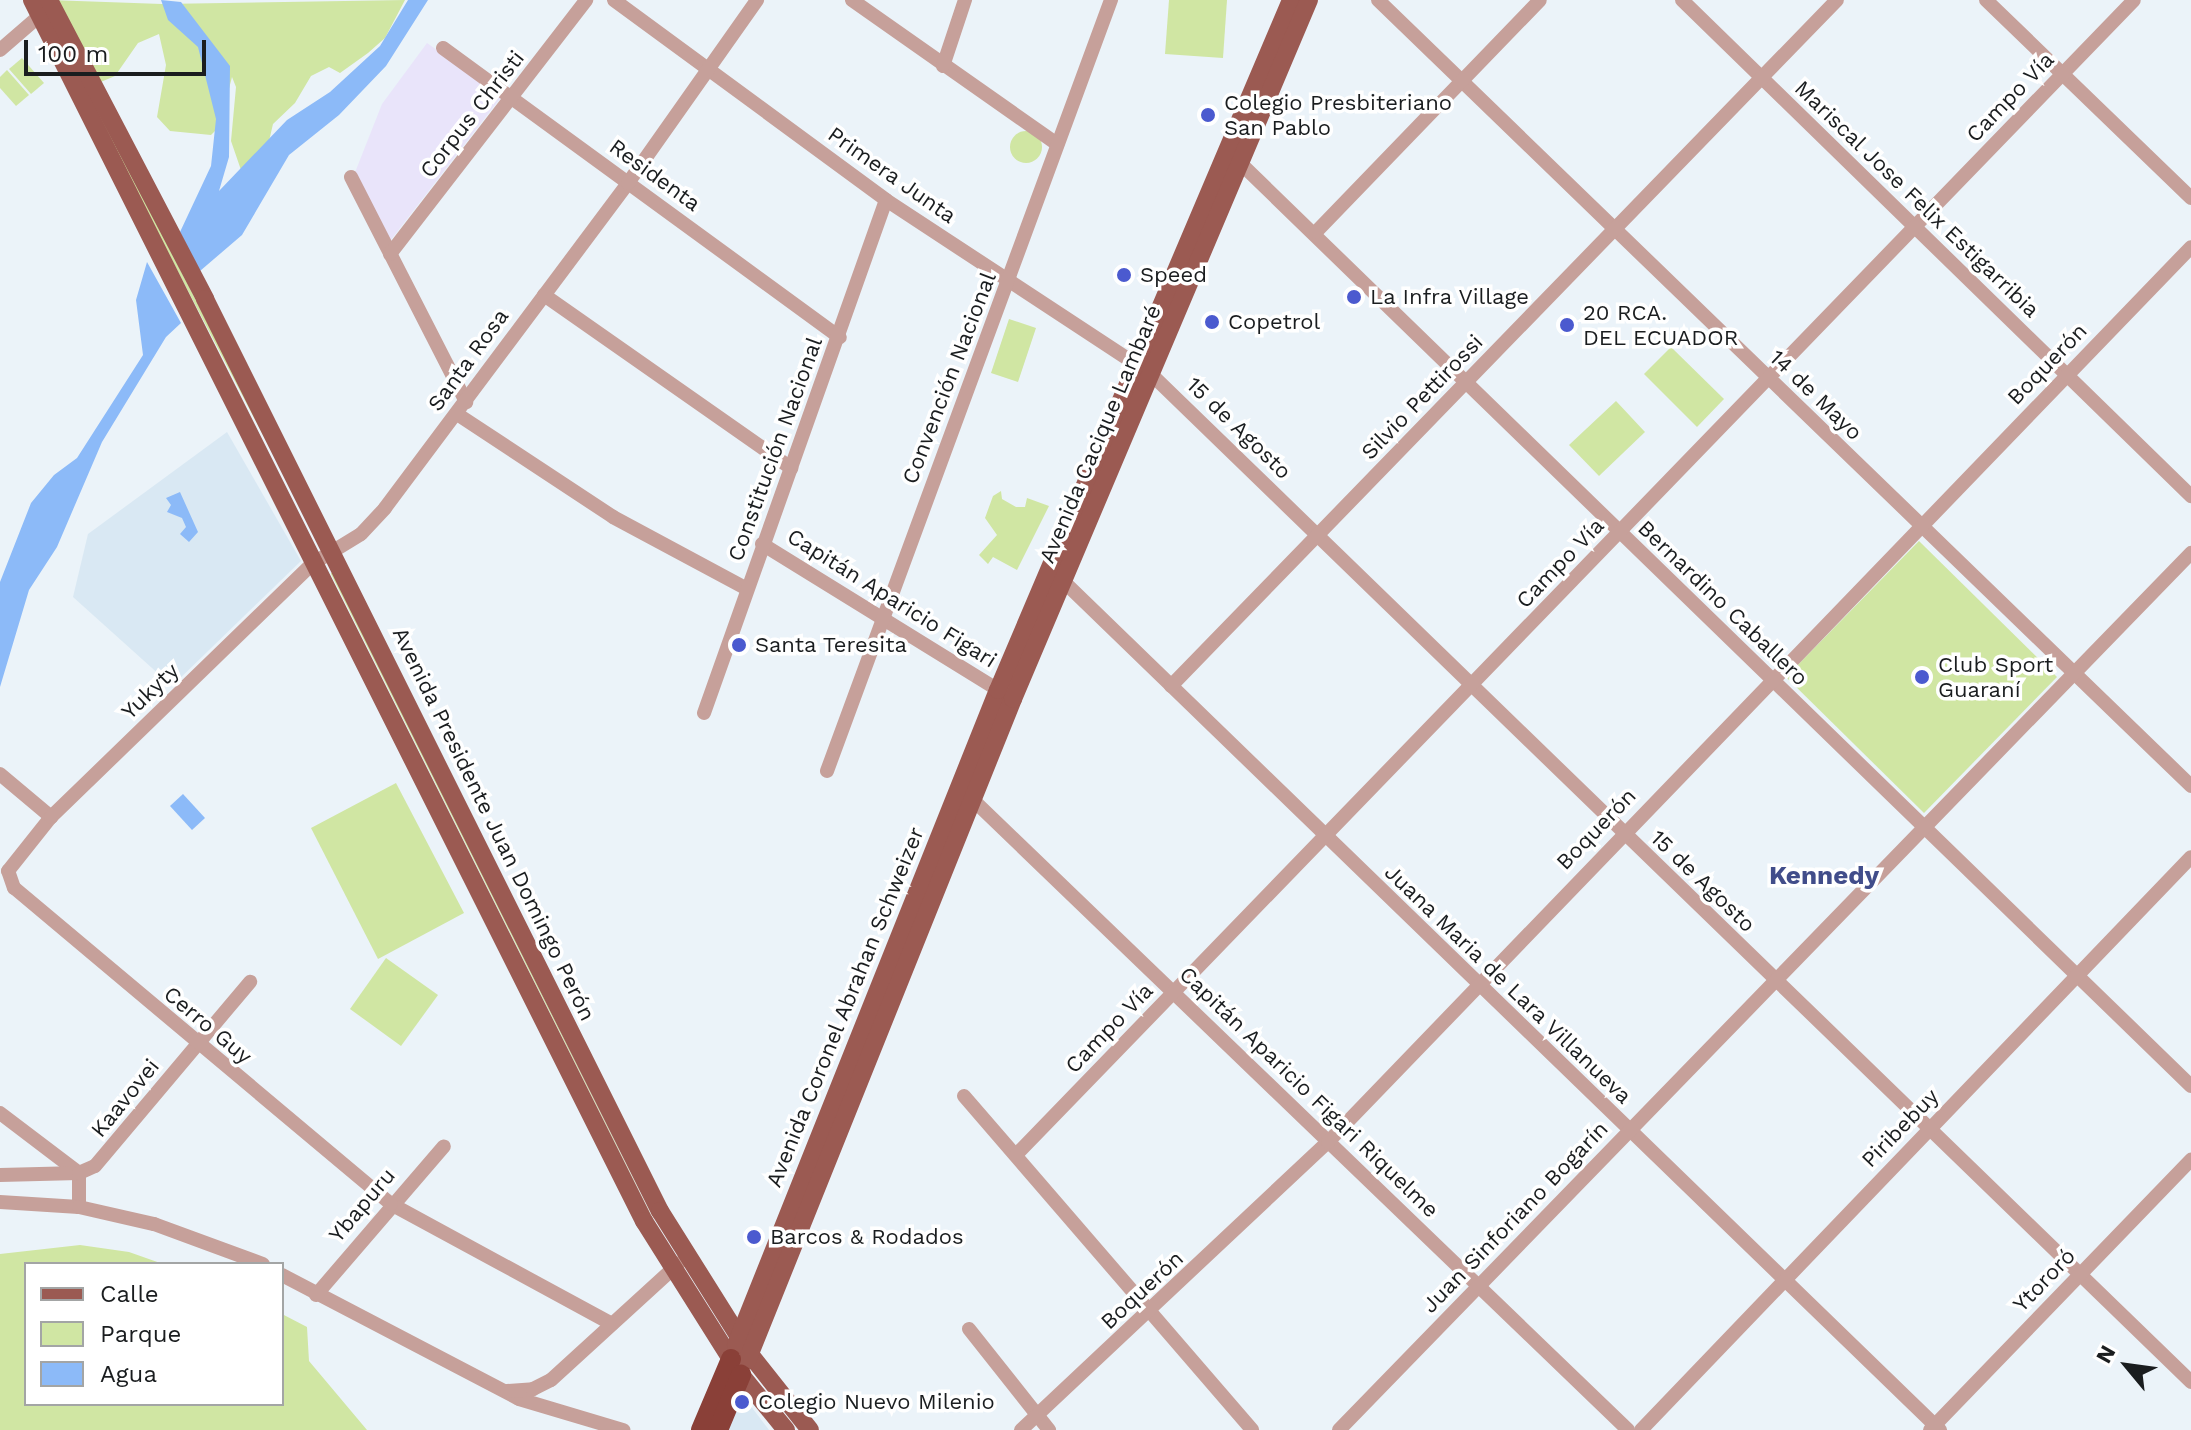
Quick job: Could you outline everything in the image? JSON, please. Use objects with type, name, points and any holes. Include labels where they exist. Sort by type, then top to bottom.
[{"type":"highway","name":"Avenida Coronel Abrahan Schweizer","points":[[701,1430],[740,1362]]},
{"type":"highway","name":"Avenida Coronel Abrahan Schweizer","points":[[718,1430],[740,1362]]},
{"type":"main road","name":"Avenida Cacique Lambaré","points":[[966,793],[1056,574],[1135,362],[1291,0]]},
{"type":"main road","name":"Avenida Cacique Lambaré","points":[[998,690],[1152,375],[1309,0]]},
{"type":"main road","name":"Avenida Presidente Juan Domingo Perón","points":[[43,5],[164,221],[333,553],[674,1269],[786,1430]]},
{"type":"main road","name":"Avenida Presidente Juan Domingo Perón","points":[[43,5],[151,241],[191,315],[312,564],[599,1112],[738,1337]]},
{"type":"main road","name":"Avenida Coronel Abrahan Schweizer","points":[[740,1362],[966,793],[998,690]]},
{"type":"main road","name":"Avenida Coronel Abrahan Schweizer","points":[[740,1362],[738,1337],[966,793]]},
{"type":"main road","points":[[718,1301],[740,1303],[760,1285]]},
{"type":"main road","name":"Avenida Presidente Juan Domingo Perón","points":[[740,1362],[810,1430]]},
{"type":"street","name":"Corpus Christi","points":[[390,254],[514,99],[586,0]]},
{"type":"street","name":"Primera Junta","points":[[614,0],[886,200],[1152,375]]},
{"type":"street","name":"Santa Rosa","points":[[333,553],[361,534],[385,508],[628,183],[705,69],[757,0]]},
{"type":"street","points":[[852,0],[1057,144]]},
{"type":"street","points":[[943,66],[965,0]]},
{"type":"street","name":"Convención Nacional","points":[[827,771],[1111,0]]},
{"type":"street","name":"14 de Mayo","points":[[1378,0],[1613,232],[2191,786]]},
{"type":"street","points":[[1316,232],[1540,0]]},
{"type":"street","name":"Mariscal Jose Felix Estigarribia","points":[[1682,0],[2191,496]]},
{"type":"street","name":"Silvio Pettirossi","points":[[1171,686],[1837,0]]},
{"type":"street","points":[[1986,0],[2191,198]]},
{"type":"street","name":"Campo Vía","points":[[1016,1155],[2134,0]]},
{"type":"street","points":[[0,50],[43,5]]},
{"type":"street","name":"Residenta","points":[[443,48],[840,337]]},
{"type":"street","name":"Bernardino Caballero","points":[[1226,150],[1316,232],[1619,533],[2079,974],[2191,1086]]},
{"type":"street","points":[[351,177],[461,408],[613,517],[747,589]]},
{"type":"street","name":"Constitución Nacional","points":[[704,713],[762,544],[840,337],[886,200]]},
{"type":"street","name":"Boquerón","points":[[1021,1430],[1151,1312],[1328,1142],[1477,984],[2191,247]]},
{"type":"street","points":[[544,295],[791,468]]},
{"type":"street","name":"15 de Agosto","points":[[1152,375],[1775,981],[2082,1272],[2191,1382]]},
{"type":"street","name":"Capitán Aparicio Figari","points":[[762,544],[998,690]]},
{"type":"street","name":"Yukyty","points":[[8,871],[51,817],[312,564],[333,553]]},
{"type":"street","name":"Juan Sinforiano Bogarín","points":[[1339,1430],[2191,553]]},
{"type":"street","name":"Juana Maria de Lara Villanueva","points":[[1056,574],[1935,1428]]},
{"type":"street","points":[[0,774],[51,817]]},
{"type":"street","name":"Capitán Aparicio Figari Riquelme","points":[[966,793],[1628,1430]]},
{"type":"street","name":"Piribebuy","points":[[1641,1430],[2191,857]]},
{"type":"street","name":"Cerro Guy","points":[[8,871],[14,888],[196,1044],[391,1204],[612,1324]]},
{"type":"street","name":"Kaavovei","points":[[79,1173],[114,1150],[196,1044],[250,982]]},
{"type":"street","points":[[964,1096],[1252,1430]]},
{"type":"street","points":[[0,1113],[79,1173]]},
{"type":"street","name":"Ybapuru","points":[[316,1295],[391,1204],[444,1146]]},
{"type":"street","name":"Ytororó","points":[[1935,1428],[2191,1160]]},
{"type":"street","points":[[0,1175],[79,1173]]},
{"type":"street","points":[[79,1173],[79,1207]]},
{"type":"street","points":[[0,1202],[79,1207],[185,1231],[258,1262]]},
{"type":"street","points":[[507,1391],[533,1389],[551,1380],[674,1269],[687,1253]]},
{"type":"street","points":[[284,1276],[519,1399],[623,1430]]},
{"type":"street","points":[[969,1329],[1049,1430]]},
{"type":"shaded area","points":[[427,43],[502,96],[390,241],[354,175],[382,104]]},
{"type":"shaded area","points":[[227,432],[301,561],[172,686],[73,597],[88,534]]},
{"type":"shaded area","name":"Colegio Nuevo Milenio","points":[[741,1393],[769,1430],[724,1430]]},
{"type":"green space","points":[[49,0],[162,4],[405,0],[385,38],[368,53],[340,73],[329,67],[311,76],[295,103],[273,124],[266,154],[252,170],[241,170],[231,141],[236,87],[232,77],[219,127],[211,135],[170,131],[157,117],[166,65],[159,34],[138,43],[115,76],[96,84]]},
{"type":"green space","points":[[1169,0],[1227,0],[1223,58],[1165,54]]},
{"type":"green space","points":[[56,27],[319,541],[319,543],[52,29]]},
{"type":"green space","points":[[22,58],[44,83],[31,94],[9,69]]},
{"type":"green space","points":[[7,70],[29,95],[16,106],[0,88],[0,77]]},
{"type":"green space","points":[[1026,131],[1037,136],[1042,147],[1037,158],[1026,163],[1015,158],[1010,147],[1015,136]]},
{"type":"green space","points":[[1009,319],[1036,328],[1018,382],[991,373]]},
{"type":"green space","points":[[1671,347],[1724,399],[1697,427],[1644,374]]},
{"type":"green space","points":[[1616,401],[1645,432],[1599,476],[1569,445]]},
{"type":"green space","points":[[1001,491],[1002,499],[1016,507],[1025,507],[1027,498],[1049,506],[1017,570],[993,557],[988,564],[979,555],[997,535],[985,518],[993,496]]},
{"type":"green space","name":"Club Sport Guaraní","points":[[1919,541],[2057,677],[1924,813],[1786,677]]},
{"type":"green space","points":[[334,573],[668,1249],[331,574]]},
{"type":"green space","points":[[396,783],[464,913],[378,959],[311,828]]},
{"type":"green space","points":[[386,958],[438,995],[401,1046],[350,1009]]},
{"type":"green space","points":[[80,1245],[129,1252],[157,1262],[24,1262],[24,1406],[284,1406],[284,1315],[307,1327],[309,1361],[367,1430],[0,1430],[0,1254]]},
{"type":"water","points":[[161,0],[181,2],[230,66],[229,157],[219,191],[287,120],[330,92],[380,46],[408,0],[428,0],[386,66],[339,115],[289,155],[242,235],[200,271],[180,232],[211,166],[216,119],[198,47],[168,20]]},
{"type":"water","points":[[147,262],[181,323],[166,337],[102,442],[57,547],[29,590],[0,687],[0,582],[31,503],[54,475],[77,458],[143,355],[136,300]]},
{"type":"water","points":[[180,492],[198,532],[189,542],[180,534],[186,527],[182,518],[167,512],[171,505],[166,498]]},
{"type":"water","points":[[183,794],[205,818],[192,830],[170,806]]},
{"type":"place","name":"Colegio Presbiteriano San Pablo","points":[[1208,115]]},
{"type":"place","name":"Speed","points":[[1124,275]]},
{"type":"place","name":"La Infra Village","points":[[1354,297]]},
{"type":"place","name":"Copetrol","points":[[1212,322]]},
{"type":"place","name":"20 RCA. DEL ECUADOR","points":[[1567,325]]},
{"type":"place","name":"Santa Teresita","points":[[739,645]]},
{"type":"place","name":"Club Sport Guaraní","points":[[1922,677]]},
{"type":"place","name":"Barcos & Rodados","points":[[754,1237]]},
{"type":"place","name":"Colegio Nuevo Milenio","points":[[742,1402]]},
{"type":"district","name":"Kennedy","points":[[1824,876]]}]
